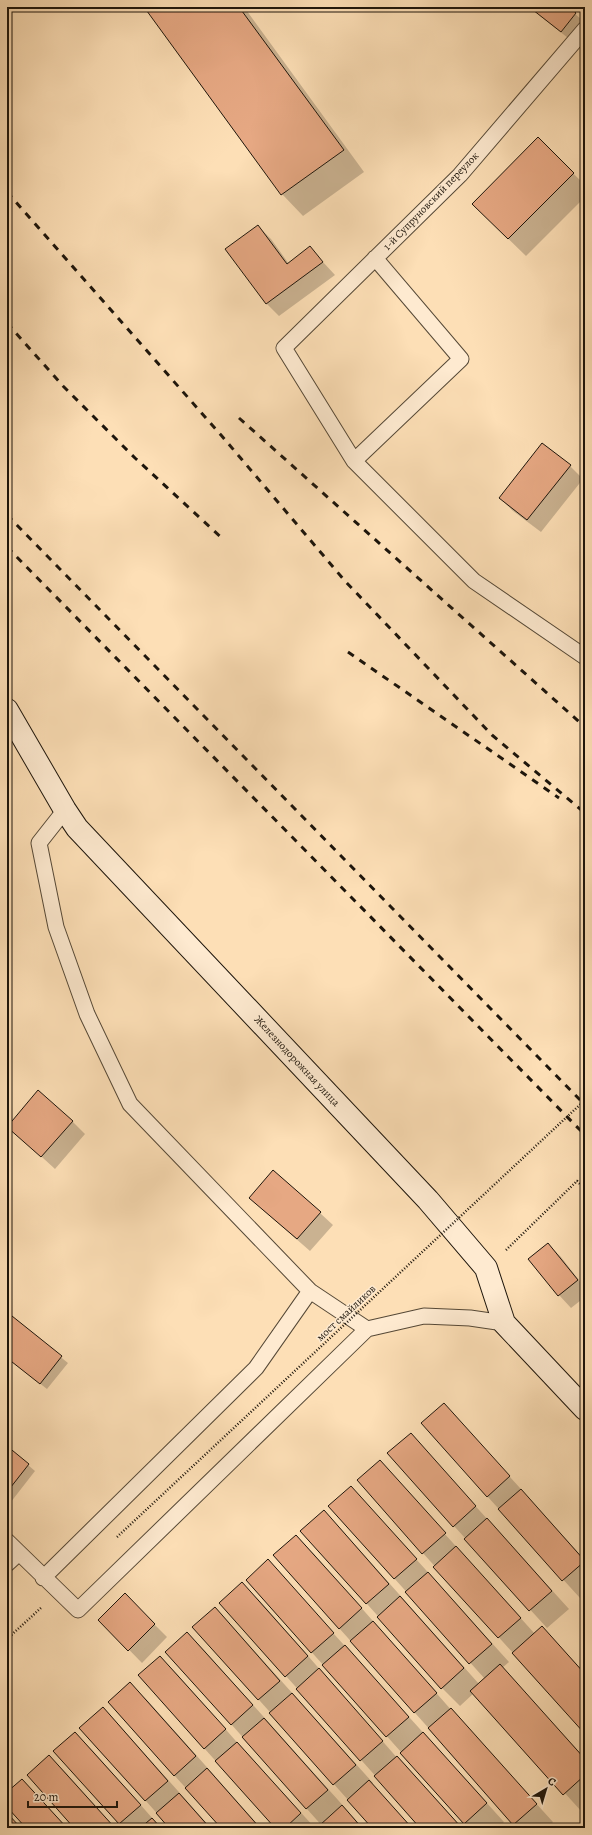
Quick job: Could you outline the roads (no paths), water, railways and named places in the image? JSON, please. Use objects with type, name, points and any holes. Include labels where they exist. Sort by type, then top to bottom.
[{"type":"street","name":"Железнодорожная улица","points":[[7,710],[64,810],[82,833],[428,1200],[486,1268],[504,1323],[585,1409]]},
{"type":"lane","name":"1-й Супруновский переулок","points":[[354,461],[284,348],[460,175],[585,29]]},
{"type":"lane","points":[[376,258],[461,359],[354,461],[474,581],[585,657]]},
{"type":"lane","points":[[64,810],[39,843],[56,927],[87,1014],[130,1104],[310,1291],[367,1329]]},
{"type":"lane","points":[[43,1578],[256,1368],[310,1291]]},
{"type":"lane","points":[[7,1541],[43,1578],[78,1610],[367,1329],[424,1316],[470,1318],[504,1323]]},
{"type":"lane","points":[[7,1564],[19,1553]]},
{"type":"railway","points":[[7,192],[221,435],[345,581],[492,735],[585,813]]},
{"type":"railway","points":[[7,323],[63,386],[135,458],[224,540]]},
{"type":"railway","points":[[239,418],[585,727]]},
{"type":"railway","points":[[7,515],[585,1105]]},
{"type":"railway","points":[[7,547],[585,1135]]},
{"type":"railway","points":[[348,652],[559,798]]}]
